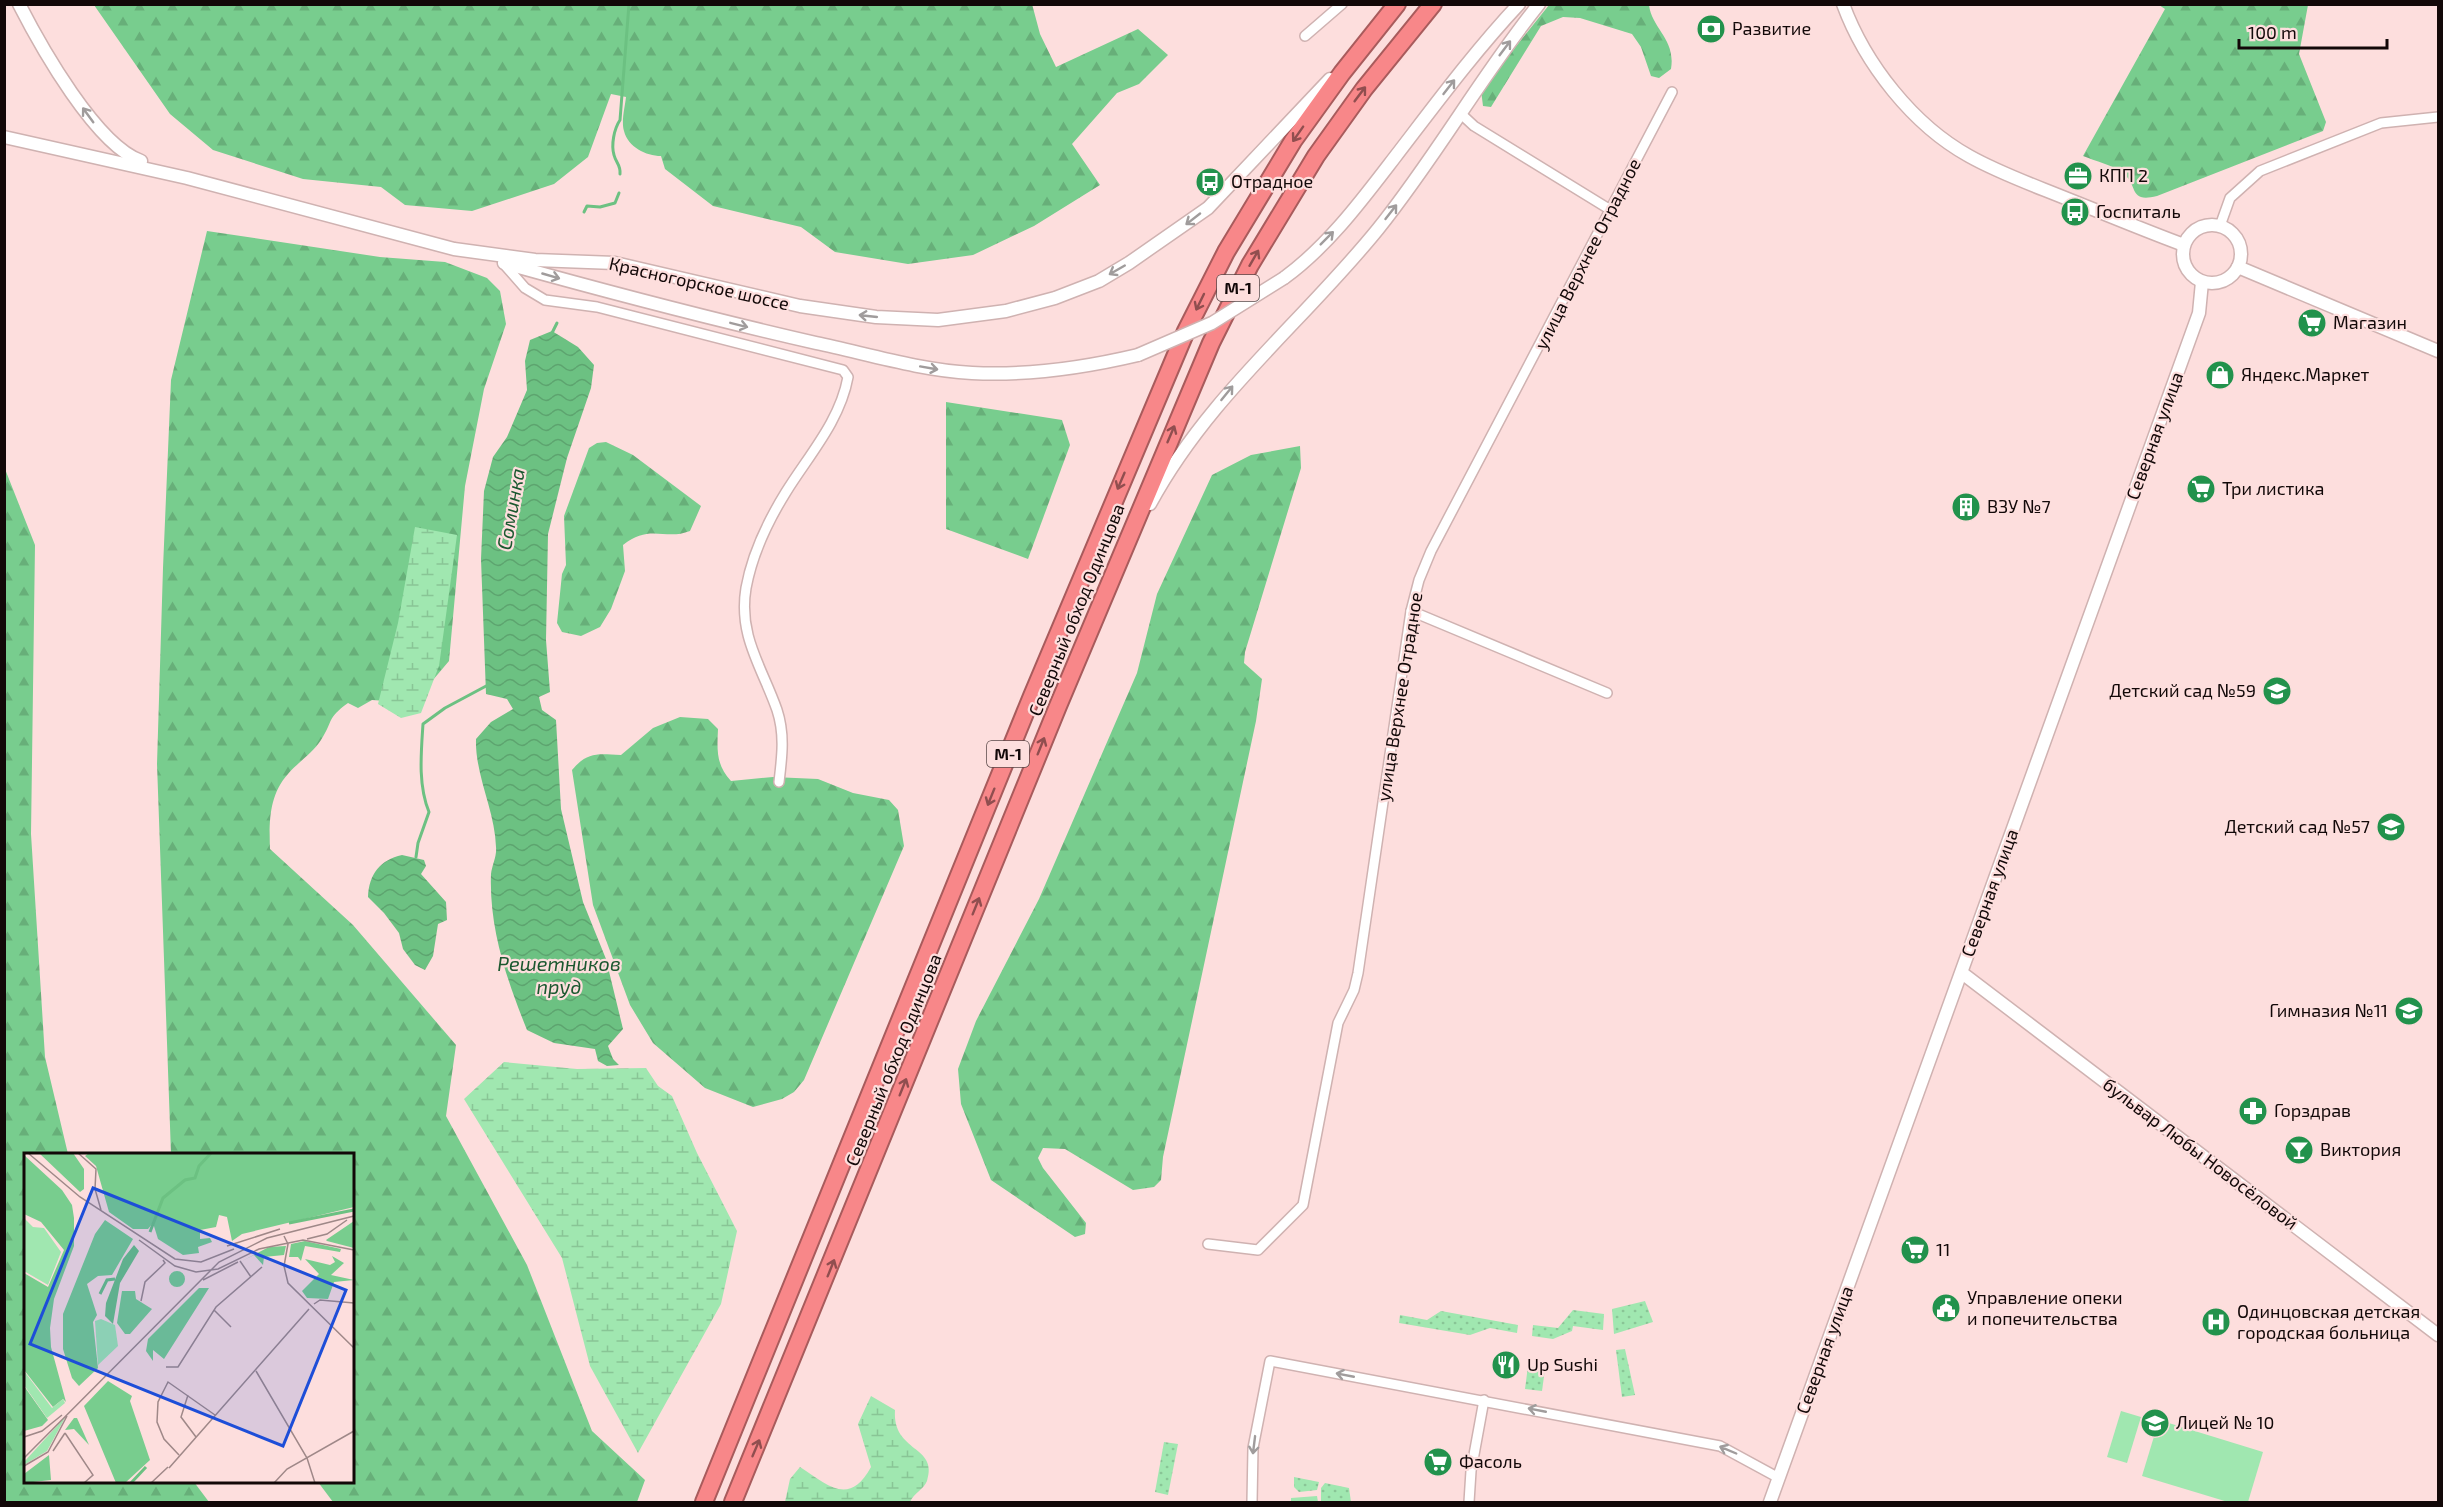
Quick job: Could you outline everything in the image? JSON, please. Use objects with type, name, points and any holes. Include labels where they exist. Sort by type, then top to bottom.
[{"type":"highway","name":"Северный обход Одинцова","points":[[704,1503],[1028,706],[1186,331],[1226,252],[1270,177],[1318,106],[1397,4]]},
{"type":"highway","name":"Северный обход Одинцова","points":[[734,1503],[1100,604],[1193,383],[1250,265],[1328,139],[1385,62],[1433,4]]},
{"type":"main road","name":"Красногорское шоссе","points":[[19,4],[88,117],[111,144],[128,157],[187,178]]},
{"type":"main road","points":[[454,249],[746,327],[942,370],[997,374],[1083,368],[1138,355],[1212,323],[1239,309],[1284,278],[1317,249],[1354,209],[1478,51],[1519,4]]},
{"type":"main road","points":[[1100,604],[1152,500],[1199,429],[1240,377],[1377,230],[1500,55],[1539,4]]},
{"type":"main road","points":[[1843,4],[1862,43],[1885,79],[1940,136],[1967,155],[2005,175],[2184,245]]},
{"type":"main road","name":"Красногорское шоссе","points":[[4,137],[187,178],[454,249],[535,260],[594,261],[624,265],[800,306],[894,318],[945,319],[1006,311],[1070,293],[1114,272],[1167,239],[1208,208],[1371,36]]},
{"type":"main road","points":[[96,157],[104,155],[111,144]]},
{"type":"main road","points":[[2220,226],[2228,230],[2239,242],[2241,250],[2238,267],[2234,274],[2219,283],[2202,282],[2188,271],[2184,263],[2184,245],[2188,237],[2203,227],[2220,226]]},
{"type":"main road","points":[[2238,267],[2439,351]]},
{"type":"main road","name":"Северная улица","points":[[1770,1503],[2199,312],[2202,282]]},
{"type":"main road","name":"бульвар Любы Новосёловой","points":[[1962,974],[2439,1335]]},
{"type":"street","points":[[1305,36],[1342,4]]},
{"type":"street","name":"улица Верхнее Отрадное","points":[[1208,1244],[1258,1250],[1303,1205],[1338,1023],[1354,990],[1358,973],[1411,612],[1419,580],[1431,551],[1529,369],[1609,209],[1672,92]]},
{"type":"street","points":[[1460,113],[1474,126],[1609,209]]},
{"type":"street","points":[[2220,226],[2230,198],[2260,171],[2381,123],[2439,117]]},
{"type":"street","points":[[503,263],[525,288],[545,300],[597,307],[843,370],[848,377],[838,411],[766,525],[747,585],[743,611],[747,635],[777,711],[784,745],[779,782]]},
{"type":"street","points":[[1411,612],[1607,693]]},
{"type":"street","points":[[1252,1503],[1253,1448],[1270,1361],[1720,1446],[1779,1478]]},
{"type":"street","points":[[1468,1503],[1471,1471],[1484,1400]]},
{"type":"green space","points":[[1032,4],[1040,34],[1056,67],[1138,29],[1168,55],[1139,84],[1117,93],[1072,144],[1100,185],[1034,226],[973,255],[908,264],[835,252],[801,227],[713,206],[665,169],[661,156],[638,150],[629,142],[623,127],[626,97],[611,94],[588,157],[554,184],[472,211],[405,205],[381,187],[303,179],[213,150],[170,114],[94,5]]},
{"type":"green space","points":[[1549,5],[1649,5],[1654,21],[1670,50],[1671,69],[1659,78],[1651,76],[1641,47],[1632,34],[1580,18],[1563,17],[1541,26],[1491,107],[1483,106],[1481,90]]},
{"type":"green space","points":[[2159,5],[2308,5],[2299,54],[2326,122],[2323,131],[2148,198],[2138,195],[2128,178],[2119,170],[2083,156],[2165,9]]},
{"type":"green space","points":[[207,231],[380,257],[445,262],[487,278],[500,291],[506,324],[484,389],[465,486],[449,661],[427,687],[400,702],[372,700],[358,708],[348,703],[336,713],[318,745],[296,765],[277,791],[270,819],[270,849],[353,925],[456,1045],[446,1116],[527,1265],[592,1431],[645,1480],[637,1502],[333,1502],[319,1483],[354,1483],[354,1153],[171,1153],[157,764],[171,380]]},
{"type":"green space","points":[[946,402],[1062,420],[1070,445],[1028,559],[946,529]]},
{"type":"green space","points":[[606,442],[633,455],[701,506],[690,531],[681,534],[641,535],[623,545],[625,571],[611,609],[600,627],[581,636],[562,632],[557,623],[562,574],[566,565],[564,516],[589,448],[597,443]]},
{"type":"green space","points":[[1300,446],[1301,468],[1245,652],[1244,663],[1262,679],[1256,721],[1163,1157],[1161,1180],[1154,1187],[1133,1190],[1065,1149],[1043,1148],[1038,1158],[1043,1168],[1086,1223],[1085,1234],[1075,1237],[991,1180],[961,1104],[958,1069],[976,1021],[1039,899],[1137,673],[1157,594],[1212,475],[1251,455]]},
{"type":"green space","points":[[5,469],[35,545],[31,834],[45,1057],[68,1153],[24,1153],[24,1483],[195,1483],[209,1502],[5,1502]]},
{"type":"green space","points":[[415,527],[457,535],[439,666],[421,713],[401,718],[378,704],[398,623]]},
{"type":"green space","points":[[680,717],[708,719],[718,729],[720,763],[731,781],[773,777],[818,779],[853,793],[889,800],[898,810],[904,846],[804,1080],[794,1092],[782,1099],[753,1107],[705,1088],[653,1043],[630,1005],[593,905],[572,770],[583,760],[594,755],[621,755],[653,728]]},
{"type":"green space","points":[[504,1062],[577,1069],[646,1068],[658,1086],[672,1096],[697,1153],[737,1231],[721,1304],[638,1453],[590,1366],[562,1258],[464,1099]]},
{"type":"green space","points":[[1645,1301],[1653,1322],[1614,1334],[1612,1309]]},
{"type":"green space","points":[[1573,1310],[1604,1314],[1603,1330],[1573,1326],[1572,1331],[1553,1339],[1532,1336],[1533,1325],[1558,1328]]},
{"type":"green space","points":[[1441,1311],[1518,1325],[1517,1333],[1490,1328],[1470,1335],[1399,1323],[1400,1315],[1427,1320]]},
{"type":"green space","points":[[1625,1349],[1635,1395],[1622,1397],[1616,1350]]},
{"type":"green space","points":[[1528,1366],[1545,1369],[1542,1391],[1525,1389]]},
{"type":"green space","points":[[871,1396],[895,1410],[896,1424],[900,1434],[927,1461],[929,1469],[924,1486],[910,1502],[785,1502],[790,1479],[800,1467],[838,1489],[855,1486],[863,1479],[871,1467],[858,1424]]},
{"type":"green space","points":[[2121,1411],[2141,1417],[2127,1463],[2107,1457]]},
{"type":"green space","points":[[2159,1420],[2263,1452],[2248,1502],[2228,1502],[2142,1476]]},
{"type":"green space","points":[[1164,1442],[1178,1444],[1168,1495],[1155,1492]]},
{"type":"green space","points":[[1294,1477],[1319,1482],[1317,1490],[1299,1492],[1294,1487]]},
{"type":"green space","points":[[1325,1483],[1349,1488],[1351,1502],[1321,1502],[1321,1488]]},
{"type":"green space","points":[[1317,1496],[1318,1502],[1291,1502],[1291,1498]]},
{"type":"water","name":"Решетников пруд","points":[[552,331],[578,347],[594,365],[591,388],[567,458],[548,534],[546,640],[550,692],[539,697],[542,710],[556,720],[561,809],[583,902],[606,959],[623,1029],[608,1046],[613,1059],[619,1065],[607,1066],[598,1061],[595,1049],[554,1043],[527,1030],[506,973],[496,934],[491,894],[491,874],[496,850],[495,833],[477,753],[476,739],[491,722],[513,709],[507,699],[486,694],[481,559],[484,491],[493,457],[507,437],[527,390],[525,361],[530,340]]},
{"type":"water","points":[[402,855],[424,860],[426,866],[421,874],[446,902],[447,920],[438,924],[433,956],[425,970],[415,965],[403,949],[399,933],[368,897],[371,881],[377,869],[388,860]]},
{"type":"waterway","name":"Соминка","points":[[620,174],[613,151],[613,142],[620,120],[629,4]]},
{"type":"waterway","name":"Соминка","points":[[584,212],[587,206],[600,207],[615,203],[619,193]]},
{"type":"waterway","name":"Соминка","points":[[551,335],[557,323]]},
{"type":"waterway","points":[[416,857],[418,843],[429,812],[422,780],[423,724],[445,708],[488,685]]},
{"type":"place","name":"Развитие","points":[[1711,29]]},
{"type":"place","name":"КПП 2","points":[[2078,176]]},
{"type":"place","name":"Отрадное","points":[[1210,182]]},
{"type":"place","name":"Госпиталь","points":[[2075,212]]},
{"type":"place","name":"Магазин","points":[[2312,323]]},
{"type":"place","name":"Яндекс.Маркет","points":[[2220,375]]},
{"type":"place","name":"Три листика","points":[[2201,489]]},
{"type":"place","name":"ВЗУ №7","points":[[1966,507]]},
{"type":"place","name":"Детский сад №59","points":[[2277,691]]},
{"type":"place","name":"Детский сад №57","points":[[2391,827]]},
{"type":"place","name":"Гимназия №11","points":[[2409,1011]]},
{"type":"place","name":"Горздрав","points":[[2253,1111]]},
{"type":"place","name":"Виктория","points":[[2299,1150]]},
{"type":"place","name":"11","points":[[1915,1250]]},
{"type":"place","name":"Управление опеки и попечительства","points":[[1946,1308]]},
{"type":"place","name":"Одинцовская детская городская больница","points":[[2216,1322]]},
{"type":"place","name":"Up Sushi","points":[[1506,1365]]},
{"type":"place","name":"Лицей № 10","points":[[2155,1423]]},
{"type":"place","name":"Фасоль","points":[[1438,1462]]}]
